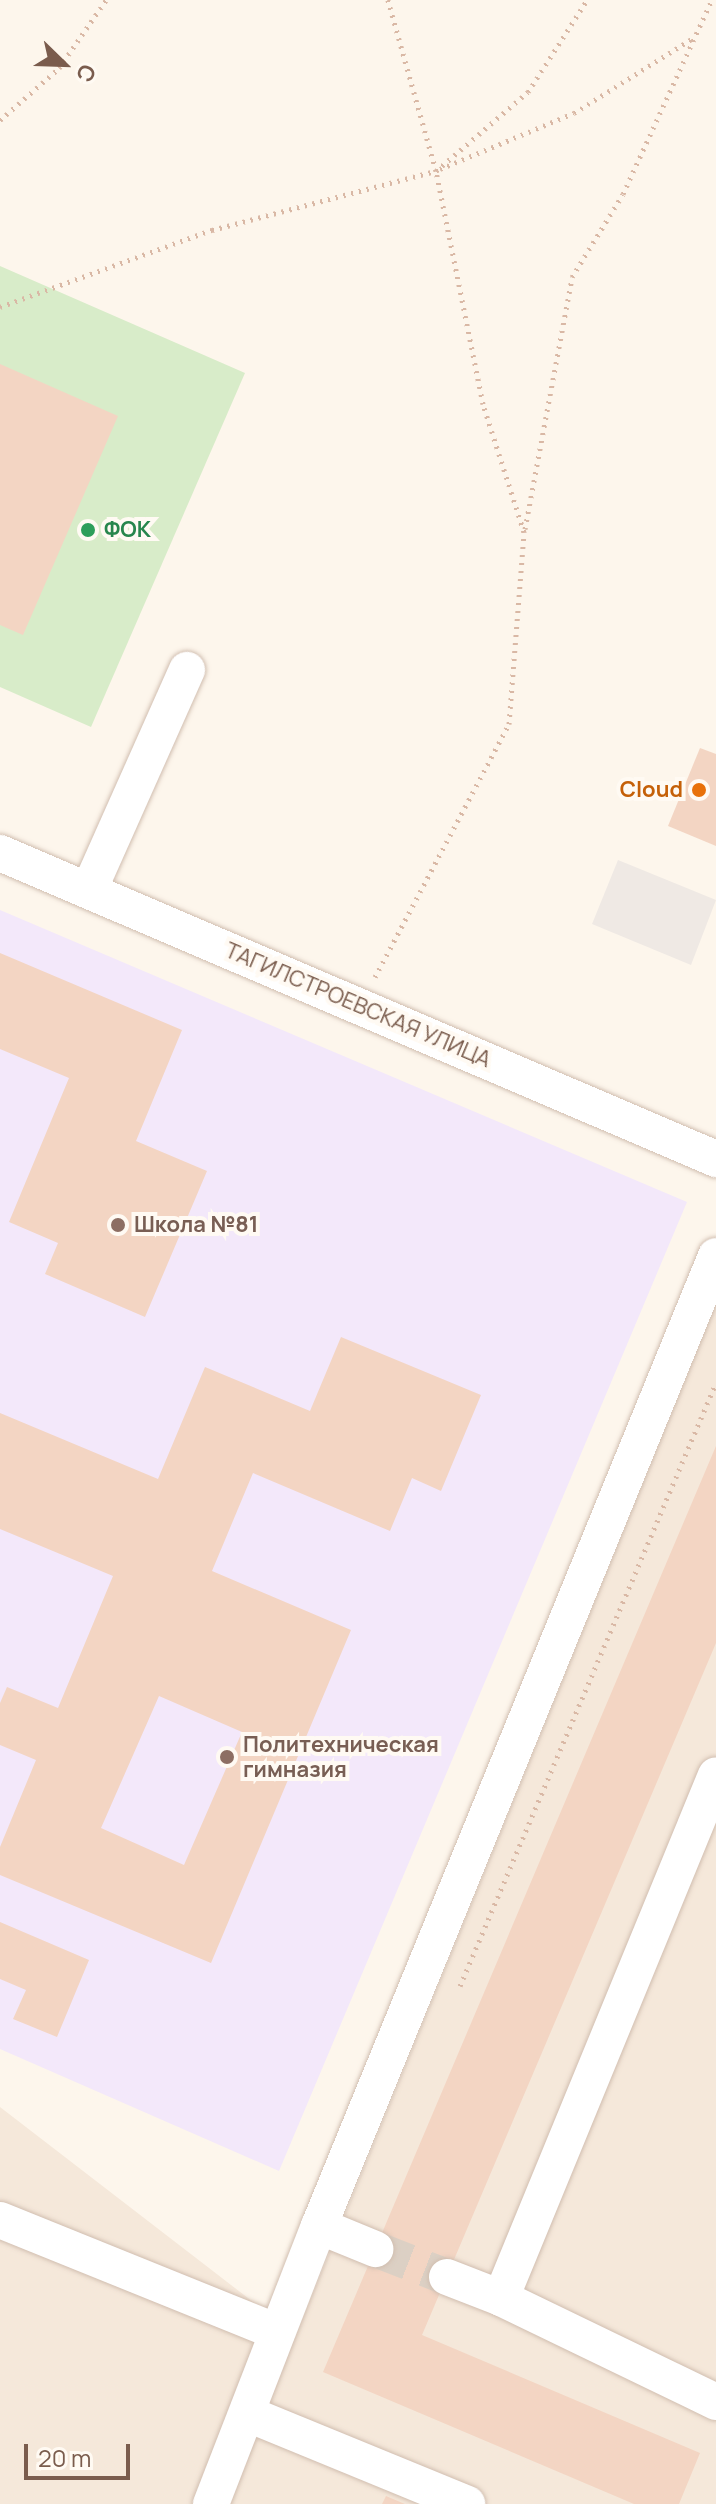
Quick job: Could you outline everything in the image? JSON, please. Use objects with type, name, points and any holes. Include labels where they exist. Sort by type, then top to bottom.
[{"type":"street","points":[[89,890],[187,670]]},
{"type":"street","name":"ТАГИЛСТРОЕВСКАЯ УЛИЦА","points":[[0,853],[716,1159]]},
{"type":"street","points":[[211,2504],[319,2226],[716,1256]]},
{"type":"street","points":[[501,2298],[716,1775]]},
{"type":"street","points":[[0,2220],[277,2332]]},
{"type":"street","points":[[319,2226],[375,2249]]},
{"type":"street","points":[[447,2277],[501,2298],[716,2402]]},
{"type":"street","points":[[248,2414],[467,2504]]},
{"type":"path","points":[[0,120],[59,68],[106,0]]},
{"type":"path","points":[[388,0],[436,171],[483,404],[524,532]]},
{"type":"path","points":[[436,171],[528,92],[587,0]]},
{"type":"path","points":[[359,1005],[509,724],[524,532],[572,277],[623,194],[712,0]]},
{"type":"path","points":[[0,307],[212,230],[436,171],[574,113],[694,38]]},
{"type":"path","points":[[457,1992],[716,1383]]},
{"type":"shaded area","points":[[618,860],[716,900],[691,965],[592,924]]},
{"type":"shaded area","name":"Политехническая гимназия","points":[[0,910],[687,1202],[279,2171],[0,2049]]},
{"type":"shaded area","points":[[716,1304],[716,2504],[0,2504],[0,2107],[296,2335]]},
{"type":"green space","name":"ФОК","points":[[0,266],[245,373],[91,727],[0,687]]},
{"type":"building","points":[[0,364],[118,416],[23,635],[0,625]]},
{"type":"building","name":"Cloud","points":[[700,748],[716,754],[716,846],[668,826]]},
{"type":"building","points":[[0,953],[182,1030],[136,1141],[207,1171],[145,1317],[45,1274],[58,1243],[9,1222],[69,1078],[0,1049]]},
{"type":"building","points":[[341,1337],[481,1395],[441,1491],[412,1478],[390,1531],[253,1473],[212,1571],[351,1630],[211,1963],[0,1875],[0,1847],[36,1760],[0,1745],[0,1703],[7,1687],[58,1708],[113,1576],[0,1529],[0,1413],[158,1479],[205,1367],[310,1411]],"holes":[[[159,1696],[242,1732],[184,1865],[101,1828]]]},
{"type":"building","points":[[716,1446],[716,1643],[422,2335],[700,2453],[679,2504],[634,2504],[323,2372]]},
{"type":"building","points":[[0,1922],[89,1960],[57,2037],[13,2019],[26,1990],[0,1979]]},
{"type":"building","points":[[386,2496],[405,2504],[382,2504]]},
{"type":"tunnel","points":[[375,2249],[447,2277]]},
{"type":"place","name":"ФОК","points":[[88,530]]},
{"type":"place","name":"Cloud","points":[[699,790]]},
{"type":"place","name":"Школа №81","points":[[118,1225]]},
{"type":"place","name":"Политехническая гимназия","points":[[227,1757]]}]
